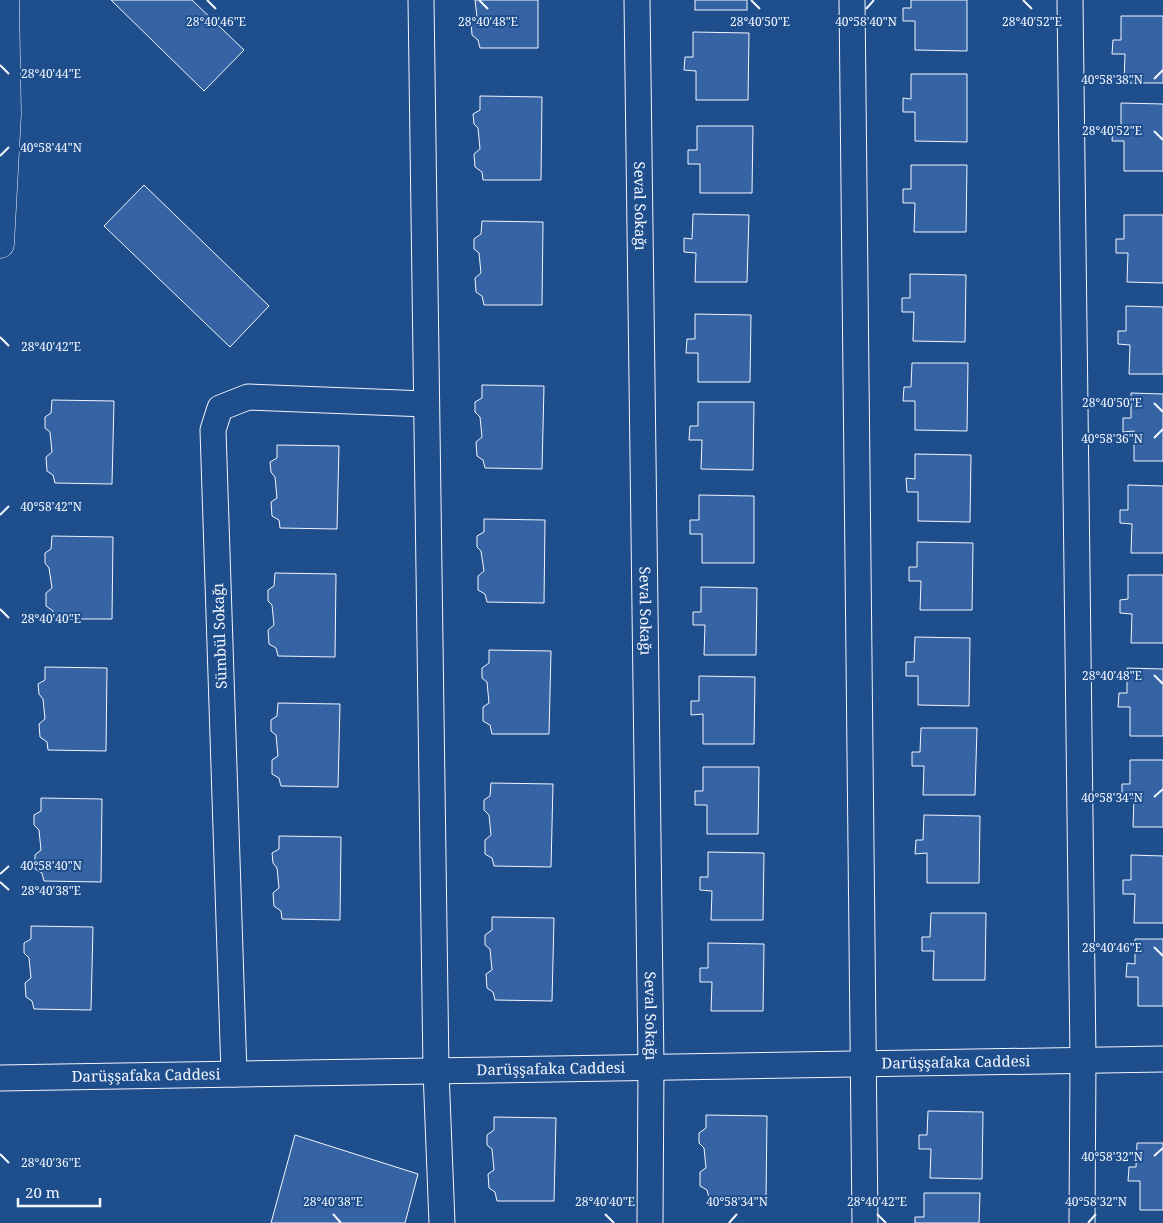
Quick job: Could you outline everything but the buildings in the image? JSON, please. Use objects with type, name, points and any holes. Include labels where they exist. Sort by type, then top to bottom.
[{"type":"street","points":[[421,0],[436,1071],[442,1223]]},
{"type":"street","name":"Seval Sokağı","points":[[637,0],[651,1067],[650,1223]]},
{"type":"street","points":[[852,0],[865,1223]]},
{"type":"street","points":[[1070,0],[1083,1060],[1082,1223]]},
{"type":"street","points":[[0,244],[7,114],[4,16]]},
{"type":"street","name":"Sümbül Sokağı","points":[[234,1074],[213,430],[220,408],[248,397],[426,404]]},
{"type":"street","name":"Darüşşafaka Caddesi","points":[[0,1078],[1163,1059]]}]
